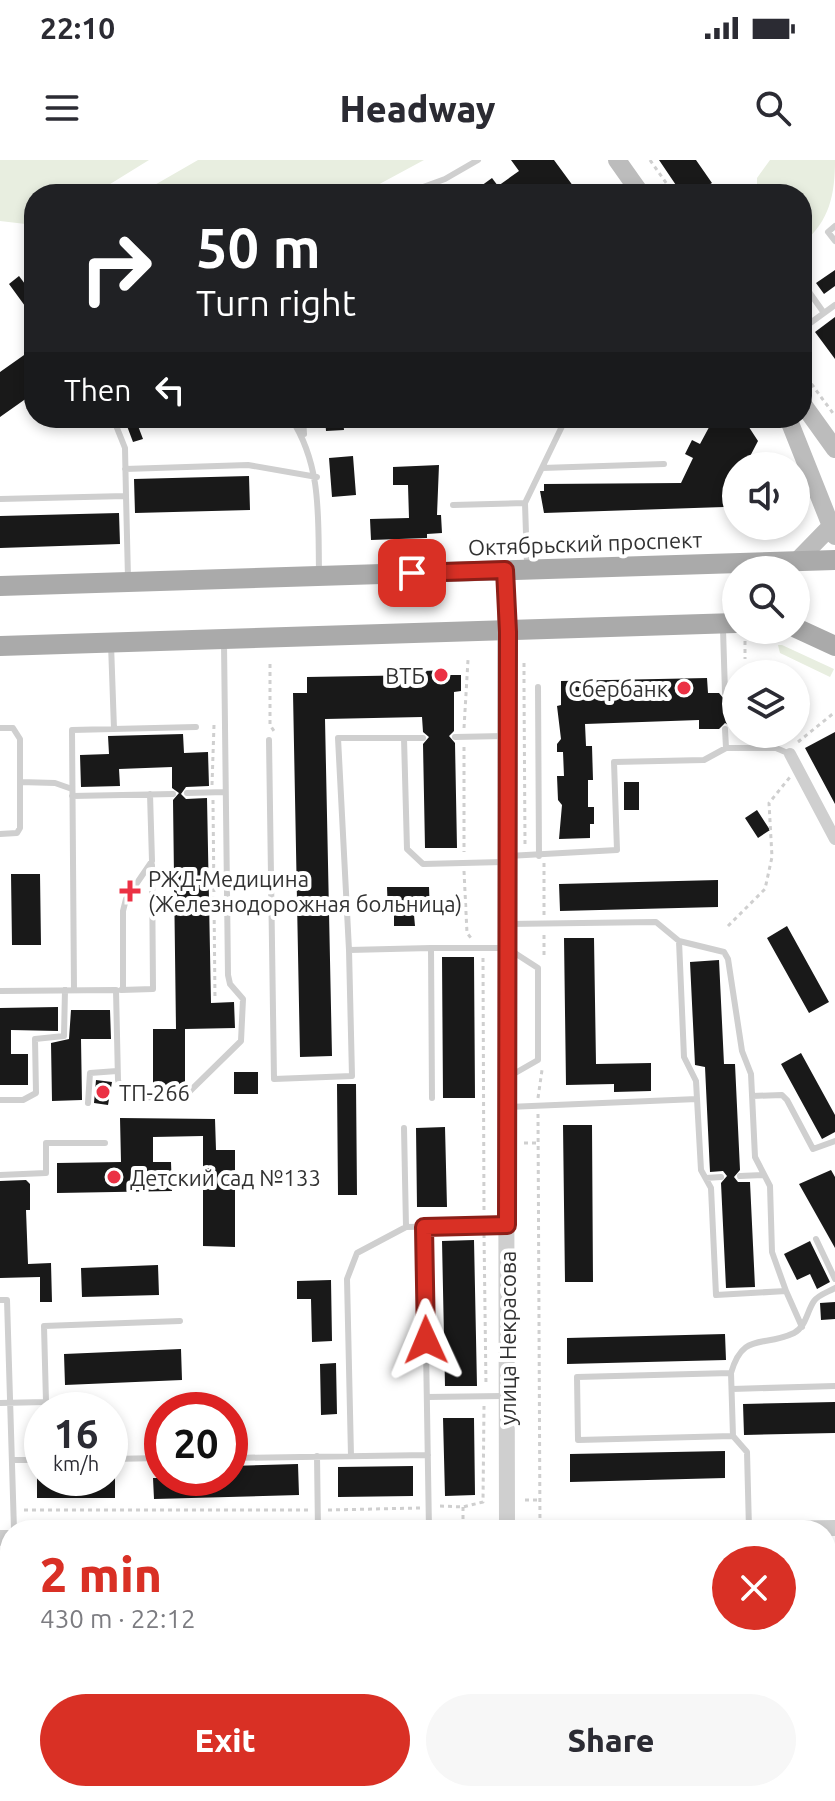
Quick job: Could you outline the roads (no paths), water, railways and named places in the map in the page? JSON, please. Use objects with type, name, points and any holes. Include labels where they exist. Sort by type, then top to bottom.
[{"type":"main road","points":[[617,160],[634,184]]},
{"type":"main road","points":[[812,417],[835,449]]},
{"type":"main road","points":[[792,428],[834,528],[803,556]]},
{"type":"main road","name":"Октябрьский проспект","points":[[810,561],[835,560]]},
{"type":"main road","name":"Октябрьский проспект","points":[[0,586],[722,563]]},
{"type":"main road","points":[[0,646],[722,629]]},
{"type":"main road","points":[[810,634],[835,646]]},
{"type":"street","name":"улица Некрасова","points":[[505,570],[508,632],[507,1520]]},
{"type":"street","points":[[790,754],[835,839]]},
{"type":"lane","points":[[431,184],[478,160]]},
{"type":"lane","points":[[835,226],[828,232],[835,241]]},
{"type":"lane","points":[[812,296],[824,313]]},
{"type":"lane","points":[[812,322],[835,305]]},
{"type":"lane","points":[[117,428],[125,448],[128,581]]},
{"type":"lane","points":[[298,428],[317,477],[320,576]]},
{"type":"lane","points":[[304,428],[304,438]]},
{"type":"lane","points":[[527,569],[525,503],[561,428]]},
{"type":"lane","points":[[542,468],[664,464]]},
{"type":"lane","points":[[125,469],[248,465],[317,477]]},
{"type":"lane","points":[[0,499],[126,496]]},
{"type":"lane","points":[[453,505],[525,503]]},
{"type":"lane","points":[[152,861],[126,899],[123,911],[117,1071],[120,1088],[129,1096],[187,1094],[237,1046],[244,1033],[243,999],[230,984],[228,975],[224,640]]},
{"type":"lane","points":[[111,643],[114,729]]},
{"type":"lane","points":[[535,687],[539,856]]},
{"type":"lane","points":[[74,990],[72,730],[196,727]]},
{"type":"lane","points":[[0,728],[13,728],[18,732],[20,782],[20,828],[17,833],[0,834]]},
{"type":"lane","points":[[455,737],[508,736]]},
{"type":"lane","points":[[269,740],[274,1079],[352,1076],[338,738],[423,738]]},
{"type":"lane","points":[[404,738],[407,849],[423,864],[617,850],[614,762],[704,760],[726,748]]},
{"type":"lane","points":[[776,748],[790,754]]},
{"type":"lane","points":[[20,782],[55,783],[72,792],[173,794]]},
{"type":"lane","points":[[187,793],[225,792]]},
{"type":"lane","points":[[0,991],[153,989],[150,794]]},
{"type":"lane","points":[[507,924],[656,922],[679,941],[724,952],[728,959],[742,1051],[751,1074],[755,1157],[770,1186],[772,1252],[802,1327]]},
{"type":"lane","points":[[679,941],[684,1057],[696,1081],[701,1170],[711,1188],[716,1295],[786,1291]]},
{"type":"lane","points":[[431,948],[432,1098]]},
{"type":"lane","points":[[349,950],[507,948],[538,968],[538,1060],[507,1078]]},
{"type":"lane","points":[[0,1100],[23,1100],[36,1093],[35,1039],[64,1036],[65,990]]},
{"type":"lane","points":[[88,1103],[90,1073],[117,1071]]},
{"type":"lane","points":[[752,1096],[782,1095],[813,1149],[835,1141]]},
{"type":"lane","points":[[507,1107],[697,1099]]},
{"type":"lane","points":[[404,1128],[406,1227]]},
{"type":"lane","points":[[0,1175],[46,1173],[46,1143],[105,1143]]},
{"type":"lane","points":[[740,1176],[763,1175]]},
{"type":"lane","points":[[706,1178],[721,1177]]},
{"type":"lane","points":[[351,1456],[347,1279],[357,1253],[406,1227],[507,1225]]},
{"type":"lane","points":[[424,1227],[429,1520]]},
{"type":"lane","points":[[816,1239],[835,1279]]},
{"type":"lane","points":[[749,1520],[747,1452],[733,1436],[731,1373],[737,1353],[747,1345],[795,1333],[802,1327],[815,1298],[835,1288]]},
{"type":"lane","points":[[0,1300],[7,1300],[14,1520]]},
{"type":"lane","points":[[0,1403],[46,1402],[44,1326],[180,1321]]},
{"type":"lane","points":[[731,1373],[577,1377],[578,1440],[733,1436]]},
{"type":"lane","points":[[732,1389],[835,1386]]},
{"type":"lane","points":[[427,1397],[507,1396]]},
{"type":"lane","points":[[248,1458],[428,1455]]},
{"type":"lane","points":[[317,1456],[318,1520]]},
{"type":"lane","points":[[12,1460],[24,1460]]},
{"type":"place","name":"ВТБ","points":[[441,675]]},
{"type":"place","name":"Сбербанк","points":[[684,688]]},
{"type":"place","name":"РЖД-Медицина (Железнодорожная больница)","points":[[130,891]]},
{"type":"place","name":"ТП-266","points":[[103,1092]]},
{"type":"place","name":"Детский сад №133","points":[[114,1177]]}]
